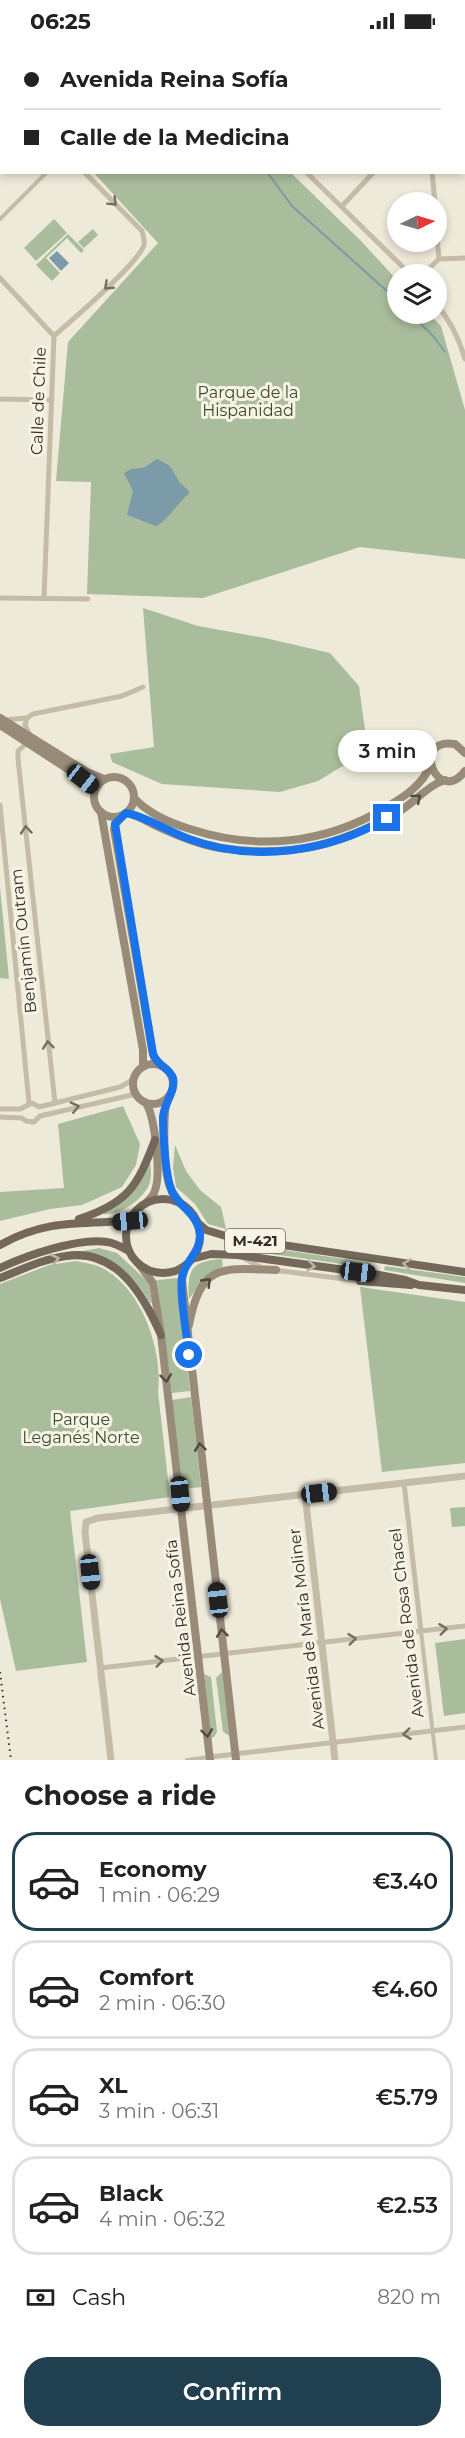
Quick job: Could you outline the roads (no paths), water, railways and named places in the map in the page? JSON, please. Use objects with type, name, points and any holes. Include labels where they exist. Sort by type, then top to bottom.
[{"type":"main road","points":[[1,724],[14,726],[83,779],[92,787],[101,812],[142,1050],[143,1066],[134,1079],[136,1094],[146,1103],[152,1116],[155,1140],[156,1186],[154,1194],[130,1221],[127,1230],[129,1251]]},
{"type":"main road","points":[[1,724],[104,780]]},
{"type":"main road","points":[[134,798],[162,818],[205,834],[234,840],[269,843],[302,840],[333,832],[366,819],[400,800],[426,776],[433,752],[437,747],[442,744],[455,744],[465,738]]},
{"type":"main road","points":[[455,744],[465,753]]},
{"type":"main road","points":[[430,764],[435,774],[445,780]]},
{"type":"main road","points":[[101,812],[110,817],[136,814],[164,830],[218,848],[260,852],[296,850],[333,843],[369,829],[406,807],[434,784],[455,779],[465,771]]},
{"type":"main road","points":[[94,794],[104,780],[113,777],[123,779],[132,787],[134,798],[115,824],[114,829],[153,1054],[157,1064]]},
{"type":"main road","points":[[143,1066],[157,1064],[167,1069],[173,1078],[173,1089],[167,1099],[163,1116],[170,1188],[182,1205]]},
{"type":"main road","points":[[146,1103],[157,1104],[167,1099]]},
{"type":"main road","points":[[0,1245],[33,1230],[97,1214],[121,1199],[136,1183],[155,1140]]},
{"type":"main road","points":[[145,1204],[167,1200],[182,1205]]},
{"type":"main road","name":"M-421","points":[[182,1205],[206,1230],[229,1237],[465,1272]]},
{"type":"main road","points":[[64,1224],[130,1221]]},
{"type":"main road","points":[[0,1268],[45,1251],[107,1242],[129,1251],[138,1263],[157,1273],[171,1272],[192,1259],[200,1238],[197,1222]]},
{"type":"main road","name":"M-421","points":[[192,1259],[211,1254],[237,1255],[384,1276],[419,1285]]},
{"type":"main road","points":[[0,1278],[64,1256],[95,1258],[113,1266],[132,1282],[149,1309],[161,1335]]},
{"type":"main road","name":"Avenida Reina Sofía","points":[[138,1263],[153,1282],[161,1335],[210,1759]]},
{"type":"main road","points":[[184,1266],[182,1280],[236,1757]]},
{"type":"main road","points":[[188,1335],[194,1303],[205,1281],[226,1268],[276,1270]]},
{"type":"main road","name":"M-421","points":[[360,1281],[465,1290]]},
{"type":"street","points":[[0,219],[45,174]]},
{"type":"street","name":"Calle de Chile","points":[[44,598],[54,336],[124,272],[143,248],[145,242],[142,231],[86,174]]},
{"type":"street","points":[[308,174],[400,264]]},
{"type":"street","points":[[342,206],[372,174]]},
{"type":"street","points":[[432,174],[434,192]]},
{"type":"street","points":[[438,252],[439,259]]},
{"type":"street","points":[[434,264],[439,259],[465,258]]},
{"type":"street","points":[[0,278],[54,336]]},
{"type":"street","points":[[447,317],[459,339],[465,359]]},
{"type":"street","points":[[0,399],[52,400]]},
{"type":"street","points":[[0,598],[88,599]]},
{"type":"street","points":[[1,724],[33,714],[122,696],[143,687]]},
{"type":"street","points":[[27,717],[25,725],[28,739]]},
{"type":"street","name":"Benjamín Outram","points":[[28,739],[18,751],[18,759],[55,1103]]},
{"type":"street","name":"Benjamín Outram","points":[[0,805],[30,1103]]},
{"type":"street","points":[[0,1109],[23,1108],[30,1103],[39,1107],[120,1087],[134,1079]]},
{"type":"street","points":[[0,1117],[23,1118],[34,1122],[40,1116],[136,1094]]},
{"type":"street","points":[[39,1107],[40,1116]]},
{"type":"street","points":[[23,1108],[23,1118]]},
{"type":"street","name":"M-421","points":[[237,1255],[262,1268],[360,1281]]},
{"type":"street","points":[[111,1760],[85,1533],[86,1522],[98,1518],[194,1506],[465,1476]]},
{"type":"street","name":"Avenida de Rosa Chacel","points":[[404,1483],[436,1760]]},
{"type":"street","name":"Avenida de María Moliner","points":[[305,1494],[335,1760]]},
{"type":"street","points":[[100,1668],[465,1626]]},
{"type":"street","points":[[187,1760],[236,1757],[465,1727]]},
{"type":"water","points":[[57,251],[69,263],[61,271],[49,258]]},
{"type":"water","points":[[157,459],[170,466],[189,494],[156,526],[127,515],[133,491],[124,473],[131,469],[143,468]]},
{"type":"waterway","points":[[268,174],[292,206],[387,291]]},
{"type":"waterway","points":[[421,324],[445,352]]},
{"type":"railway","points":[[0,1672],[11,1760]]},
{"type":"park label","name":"Parque de la Hispanidad","points":[[248,401]]},
{"type":"park label","name":"Parque Leganés Norte","points":[[81,1428]]}]
